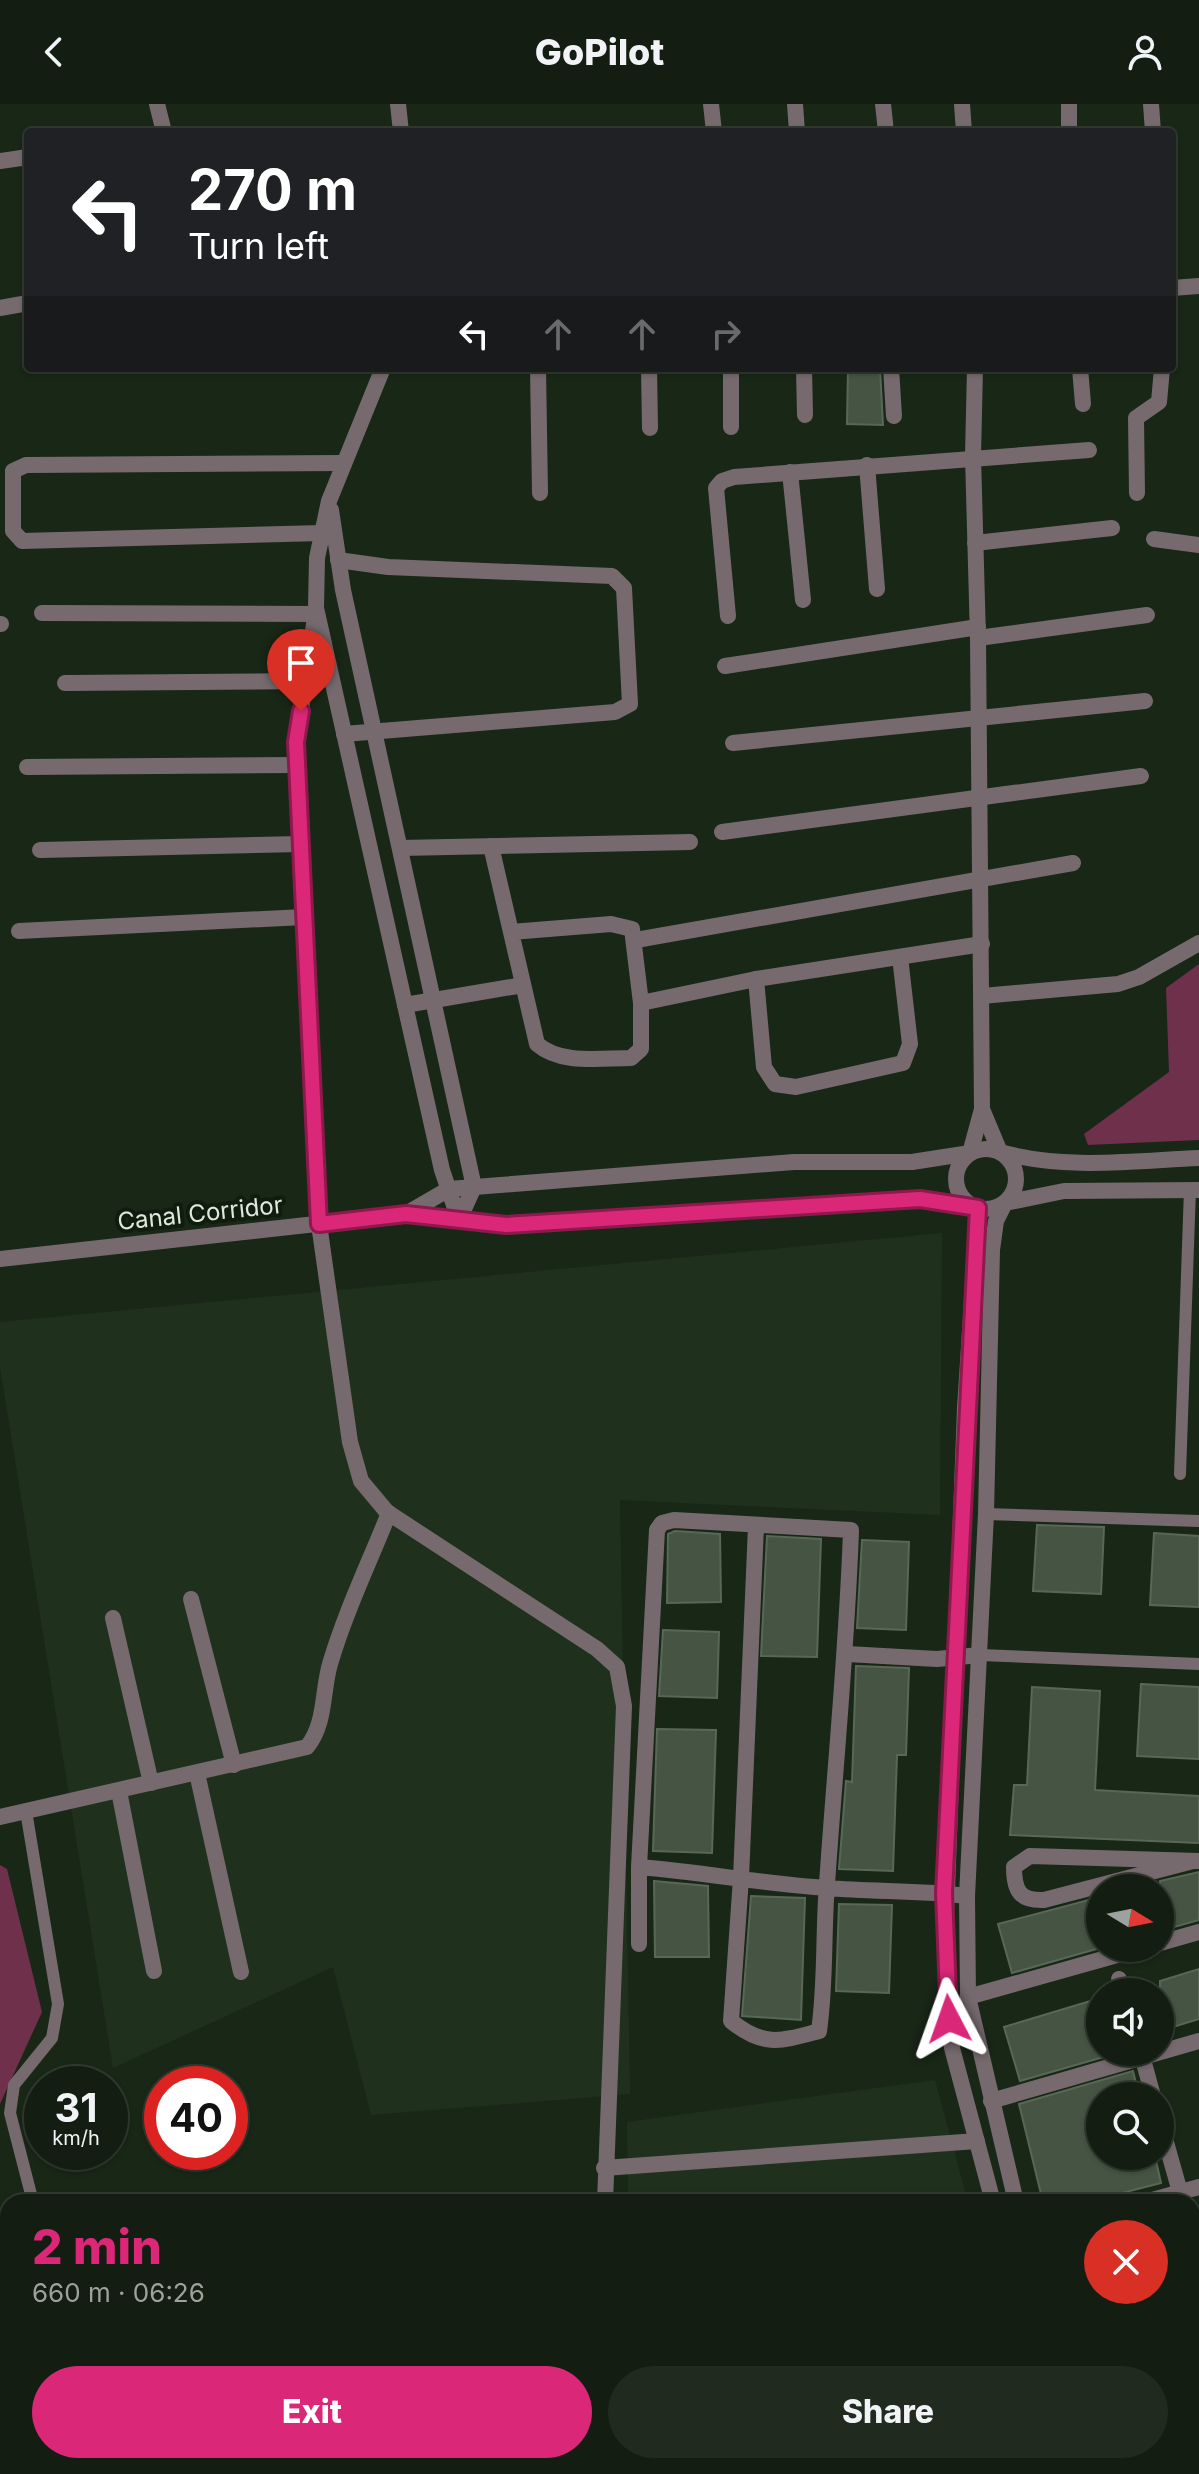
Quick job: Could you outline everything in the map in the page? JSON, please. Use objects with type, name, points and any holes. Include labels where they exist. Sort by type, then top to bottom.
[{"type":"street","points":[[157,104],[163,128]]},
{"type":"street","points":[[398,104],[401,128]]},
{"type":"street","points":[[711,104],[714,128]]},
{"type":"street","points":[[795,104],[797,128]]},
{"type":"street","points":[[883,104],[886,128]]},
{"type":"street","points":[[962,104],[964,128]]},
{"type":"street","points":[[1069,104],[1069,128]]},
{"type":"street","points":[[1151,104],[1153,128]]},
{"type":"street","points":[[0,161],[24,158]]},
{"type":"street","points":[[1176,288],[1199,286]]},
{"type":"street","points":[[0,308],[24,304]]},
{"type":"street","points":[[381,372],[329,501],[317,558],[316,611],[296,742],[319,1224],[350,1442],[361,1481],[389,1513],[597,1649],[617,1667],[624,1706],[605,2194]]},
{"type":"street","points":[[538,372],[540,493]]},
{"type":"street","points":[[649,372],[650,428]]},
{"type":"street","points":[[731,372],[731,427]]},
{"type":"street","points":[[804,372],[805,415]]},
{"type":"street","points":[[891,372],[894,416]]},
{"type":"street","points":[[975,372],[973,456],[978,633],[982,1109],[970,1153],[962,1160],[956,1179],[962,1197],[978,1208]]},
{"type":"street","points":[[1080,372],[1083,404]]},
{"type":"street","points":[[1137,493],[1136,418],[1159,402],[1162,372]]},
{"type":"street","points":[[728,616],[716,488],[722,481],[734,477],[973,456],[1089,450]]},
{"type":"street","points":[[322,533],[22,541],[13,531],[13,471],[26,465],[344,463]]},
{"type":"street","points":[[867,465],[877,589]]},
{"type":"street","points":[[790,472],[803,600]]},
{"type":"street","points":[[329,501],[338,560],[474,1187],[459,1220]]},
{"type":"street","points":[[975,543],[1112,528]]},
{"type":"street","points":[[1154,539],[1199,545]]},
{"type":"street","points":[[338,560],[388,567],[612,576],[624,588],[630,704],[624,710],[344,734]]},
{"type":"street","points":[[42,613],[316,611]]},
{"type":"street","points":[[316,611],[405,1005],[459,1220]]},
{"type":"street","points":[[725,666],[978,633],[1147,615]]},
{"type":"street","points":[[65,683],[305,681]]},
{"type":"street","points":[[733,743],[979,715],[1145,701]]},
{"type":"street","points":[[27,767],[297,765]]},
{"type":"street","points":[[722,832],[980,795],[1141,776]]},
{"type":"street","points":[[400,848],[690,842]]},
{"type":"street","points":[[40,850],[301,844]]},
{"type":"street","points":[[491,846],[537,1044],[548,1054],[565,1058],[631,1058],[641,1049],[641,1003],[636,940],[632,929],[625,925],[511,932]]},
{"type":"street","points":[[636,940],[1073,863]]},
{"type":"street","points":[[19,931],[304,917]]},
{"type":"street","points":[[982,996],[1118,984],[1139,977],[1199,943]]},
{"type":"street","points":[[641,1003],[756,979],[982,944]]},
{"type":"street","points":[[756,979],[764,1067],[775,1084],[796,1087],[903,1063],[910,1044],[900,957]]},
{"type":"street","points":[[405,1005],[523,985]]},
{"type":"street","points":[[982,1109],[1000,1152],[1014,1167],[1016,1186],[996,1221],[992,1250],[986,1514],[967,1896],[968,1997],[1014,2194]]},
{"type":"street","points":[[406,1214],[449,1189],[794,1162],[912,1162],[990,1149],[1063,1164],[1199,1158]]},
{"type":"street","points":[[406,1214],[506,1225],[920,1199],[997,1208],[1005,1203],[1064,1191],[1195,1189]]},
{"type":"street","points":[[978,1208],[965,1408],[958,1657],[944,1893],[952,2048],[991,2194]]},
{"type":"street","name":"Canal Corridor","points":[[0,1259],[406,1214]]},
{"type":"street","points":[[0,1817],[307,1747],[316,1736],[329,1667],[389,1513]]},
{"type":"street","points":[[639,1944],[639,1867],[657,1530],[662,1523],[674,1520],[851,1530],[847,1654],[826,1888],[825,1995],[819,2031],[776,2042],[747,2034],[731,2021],[741,1878],[756,1526]]},
{"type":"street","points":[[191,1599],[234,1765]]},
{"type":"street","points":[[113,1618],[151,1783]]},
{"type":"street","points":[[847,1654],[980,1655]]},
{"type":"street","points":[[197,1773],[241,1972]]},
{"type":"street","points":[[119,1791],[154,1971]]},
{"type":"street","points":[[1030,1856],[1196,1861],[1044,1900],[1028,1900],[1021,1896],[1014,1883],[1014,1867],[1030,1856]]},
{"type":"street","points":[[639,1867],[826,1888],[967,1896]]},
{"type":"street","points":[[1174,1939],[1199,1932]]},
{"type":"street","points":[[968,1997],[1092,1962]]},
{"type":"street","points":[[949,2019],[971,2017]]},
{"type":"street","points":[[1174,2047],[1199,2041]]},
{"type":"street","points":[[991,2101],[1106,2066]]},
{"type":"street","points":[[604,2168],[977,2141]]},
{"type":"street","points":[[1174,2170],[1180,2192]]},
{"type":"street","points":[[1173,2194],[1199,2187]]},
{"type":"lane","points":[[1180,1474],[1195,1189]]},
{"type":"lane","points":[[986,1514],[1199,1521]]},
{"type":"lane","points":[[980,1655],[1199,1664]]},
{"type":"lane","points":[[26,1811],[58,2004],[52,2038],[14,2085],[10,2098],[10,2113],[31,2194]]},
{"type":"shaded area","points":[[1199,964],[1199,1140],[1088,1145],[1084,1134],[1169,1072],[1166,988]]},
{"type":"shaded area","points":[[942,1233],[940,1515],[620,1500],[630,2094],[371,2115],[333,1967],[113,2066],[0,1367],[0,1322]]},
{"type":"shaded area","points":[[0,1865],[7,1869],[42,2012],[0,2104]]},
{"type":"shaded area","points":[[935,2080],[966,2194],[628,2194],[627,2122]]},
{"type":"building","points":[[848,372],[880,372],[883,425],[847,424]]},
{"type":"building","points":[[1037,1525],[1104,1527],[1101,1594],[1033,1591]]},
{"type":"building","points":[[675,1531],[720,1534],[721,1602],[667,1603],[668,1534]]},
{"type":"building","points":[[1154,1533],[1199,1536],[1199,1607],[1150,1605]]},
{"type":"building","points":[[767,1536],[821,1539],[817,1657],[761,1656]]},
{"type":"building","points":[[862,1540],[909,1542],[906,1630],[857,1628]]},
{"type":"building","points":[[663,1630],[719,1632],[717,1698],[659,1696]]},
{"type":"building","points":[[856,1666],[909,1668],[906,1755],[897,1755],[893,1871],[839,1869],[846,1781],[852,1782]]},
{"type":"building","points":[[1141,1684],[1199,1687],[1199,1759],[1137,1756]]},
{"type":"building","points":[[1032,1687],[1100,1691],[1095,1790],[1199,1796],[1199,1843],[1010,1835],[1014,1785],[1027,1785]]},
{"type":"building","points":[[657,1729],[716,1730],[712,1853],[653,1851]]},
{"type":"building","points":[[1199,1872],[1199,1920],[1174,1927],[1174,1878]]},
{"type":"building","points":[[654,1881],[708,1886],[709,1957],[655,1957]]},
{"type":"building","points":[[751,1896],[805,1898],[801,2020],[742,2016]]},
{"type":"building","points":[[1086,1901],[1086,1952],[1012,1973],[998,1924]]},
{"type":"building","points":[[839,1904],[892,1905],[889,1993],[836,1991]]},
{"type":"building","points":[[1199,1969],[1199,2019],[1174,2027],[1174,1978],[1170,1978]]},
{"type":"building","points":[[1086,2002],[1086,2062],[1020,2081],[1004,2027]]},
{"type":"building","points":[[1133,2071],[1136,2082],[1095,2082]]},
{"type":"building","points":[[1086,2085],[1086,2170],[1158,2170],[1161,2183],[1118,2194],[1041,2194],[1019,2104]]},
{"type":"route","points":[[301,711],[296,742],[319,1224],[406,1214],[506,1225],[920,1199],[978,1208],[965,1408],[958,1657],[944,1893],[949,2019]]}]
